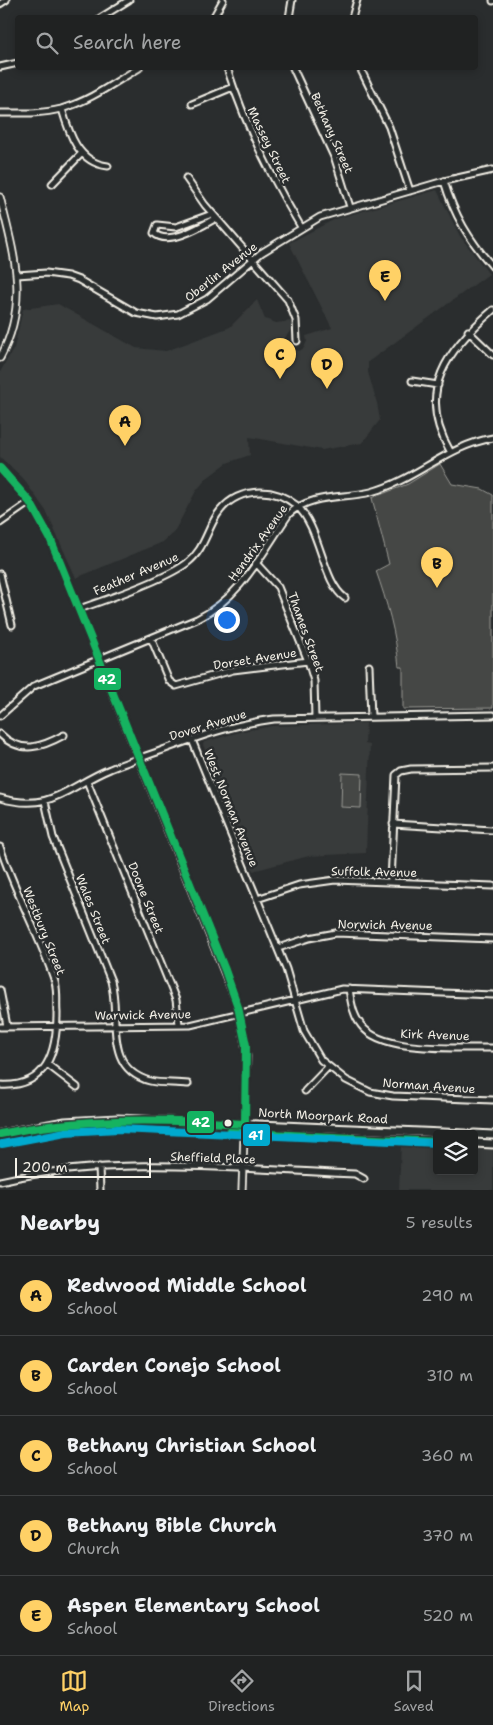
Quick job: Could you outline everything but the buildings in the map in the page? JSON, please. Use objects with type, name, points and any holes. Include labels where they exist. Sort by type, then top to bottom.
[{"type":"main road","name":"North Moorpark Road","points":[[0,1134],[86,1120],[118,1119],[433,1133]]},
{"type":"main road","name":"North Moorpark Road","points":[[0,1143],[40,1134],[97,1128],[433,1142]]},
{"type":"main road","points":[[478,1134],[493,1135]]},
{"type":"main road","points":[[478,1143],[493,1144]]},
{"type":"street","points":[[0,4],[6,0]]},
{"type":"street","points":[[105,15],[130,0]]},
{"type":"street","points":[[215,15],[223,0]]},
{"type":"street","points":[[290,15],[292,0]]},
{"type":"street","points":[[353,15],[357,0]]},
{"type":"street","points":[[0,67],[15,64]]},
{"type":"street","points":[[0,113],[36,113],[62,109],[84,100],[136,70]]},
{"type":"street","name":"Massey Street","points":[[228,70],[242,112],[277,186],[301,227]]},
{"type":"street","name":"Bethany Street","points":[[294,70],[335,159],[350,207]]},
{"type":"street","points":[[361,70],[389,127],[410,191]]},
{"type":"street","points":[[192,104],[233,87]]},
{"type":"street","points":[[62,109],[71,138],[82,153],[97,163],[108,166]]},
{"type":"street","points":[[52,184],[82,153]]},
{"type":"street","name":"Oberlin Avenue","points":[[18,275],[46,273],[68,276],[79,280],[136,313],[168,316],[198,305],[251,260],[301,227],[328,214],[444,181],[493,170]]},
{"type":"street","points":[[186,178],[214,216],[288,300],[293,310],[298,330],[297,341]]},
{"type":"street","points":[[444,181],[450,203],[461,226],[493,267]]},
{"type":"street","points":[[0,197],[18,275],[16,319],[0,358]]},
{"type":"street","points":[[214,216],[182,235],[162,237],[154,233],[157,225],[176,227],[214,216]]},
{"type":"street","points":[[450,451],[442,436],[438,420],[438,385],[448,357],[468,331],[493,310]]},
{"type":"street","points":[[468,331],[493,355]]},
{"type":"street","points":[[412,381],[438,385]]},
{"type":"street","name":"Hendrix Avenue","points":[[0,716],[34,686],[197,619],[221,605],[238,588],[289,514],[297,506],[321,498],[361,494],[386,487],[404,479],[450,451],[493,438]]},
{"type":"street","points":[[0,468],[30,502],[50,538],[240,1013],[247,1056],[242,1190]]},
{"type":"street","name":"Feather Avenue","points":[[79,609],[165,575],[188,562],[206,540],[216,516],[230,501],[249,492],[268,492],[286,498],[303,512],[313,530],[335,588],[345,598]]},
{"type":"street","points":[[0,523],[30,502]]},
{"type":"street","name":"Thames Street","points":[[256,562],[278,587],[308,661],[314,681],[315,718]]},
{"type":"street","points":[[0,574],[12,625]]},
{"type":"street","name":"Dorset Avenue","points":[[151,638],[169,681],[176,686],[233,670],[308,661]]},
{"type":"street","points":[[369,666],[371,717]]},
{"type":"street","name":"Dover Avenue","points":[[1,798],[17,802],[45,801],[66,794],[111,768],[247,722],[315,718],[493,714]]},
{"type":"street","points":[[0,734],[20,748],[31,749],[64,735]]},
{"type":"street","name":"West Norman Avenue","points":[[192,740],[278,948]]},
{"type":"street","points":[[391,881],[394,784],[398,772],[411,769],[493,768]]},
{"type":"street","name":"Doone Street","points":[[87,781],[176,1000],[179,1024]]},
{"type":"street","points":[[0,805],[1,798]]},
{"type":"street","name":"Wales Street","points":[[45,801],[52,837],[111,981],[115,998],[115,1026],[119,1056],[132,1072],[151,1081],[188,1084]]},
{"type":"street","points":[[393,824],[492,830]]},
{"type":"street","name":"Westbury Street","points":[[0,847],[55,983],[57,1026],[54,1049],[47,1064]]},
{"type":"street","name":"Suffolk Avenue","points":[[257,899],[290,888],[328,881],[391,881],[493,886]]},
{"type":"street","name":"Norwich Avenue","points":[[278,948],[309,938],[336,933],[493,939]]},
{"type":"street","name":"Norman Avenue","points":[[278,948],[308,1039],[328,1067],[359,1088],[382,1094],[493,1100]]},
{"type":"street","name":"Warwick Avenue","points":[[0,1027],[115,1026],[208,1022],[296,998],[349,989],[493,995]]},
{"type":"street","name":"Kirk Avenue","points":[[349,989],[358,1021],[365,1030],[378,1039],[409,1045],[493,1048]]},
{"type":"street","points":[[0,990],[7,1026]]},
{"type":"street","points":[[0,1084],[16,1085],[25,1083],[41,1072],[47,1064],[77,1087]]},
{"type":"street","points":[[304,1091],[328,1067]]},
{"type":"street","points":[[99,1167],[100,1190]]},
{"type":"street","name":"Sheffield Place","points":[[0,1181],[56,1171],[99,1167],[243,1168],[355,1174],[364,1179]]},
{"type":"shaded area","points":[[437,190],[460,236],[489,274],[368,362],[368,372],[380,420],[362,443],[322,450],[249,437],[250,455],[227,463],[207,478],[196,491],[174,532],[163,542],[76,578],[46,511],[22,477],[0,457],[0,372],[14,348],[23,309],[58,304],[136,348],[166,351],[230,327],[257,300],[265,319],[276,323],[290,321],[293,327],[285,338],[289,347],[299,351],[304,348],[307,341],[306,336],[332,328],[289,243],[335,219]]},
{"type":"shaded area","points":[[440,464],[452,484],[482,489],[493,495],[493,708],[403,709],[403,667],[399,667],[391,618],[376,571],[389,564],[372,498],[408,484]]},
{"type":"shaded area","points":[[366,723],[365,744],[370,745],[366,853],[309,856],[253,871],[203,745],[204,742],[243,731],[272,726]]},
{"type":"shaded area","points":[[342,773],[362,774],[361,808],[341,807]]},
{"type":"shaded area","points":[[401,1144],[433,1146],[433,1175],[478,1175],[478,1148],[493,1149],[493,1190],[399,1190]]},
{"type":"transit line","name":"42","points":[[0,468],[30,502],[50,538],[225,970],[238,1007],[246,1045],[245,1124],[153,1120],[92,1122],[31,1128],[0,1134]]},
{"type":"transit line","name":"41","points":[[2,1144],[66,1132],[118,1129],[433,1143]]},
{"type":"transit line","name":"42","points":[[229,1132],[433,1142]]},
{"type":"place","name":"Aspen Elementary School","points":[[385,301]]},
{"type":"place","name":"Bethany Christian School","points":[[280,379]]},
{"type":"place","name":"Bethany Bible Church","points":[[327,389]]},
{"type":"place","name":"Redwood Middle School","points":[[125,446]]},
{"type":"place","name":"Carden Conejo School","points":[[437,588]]}]
